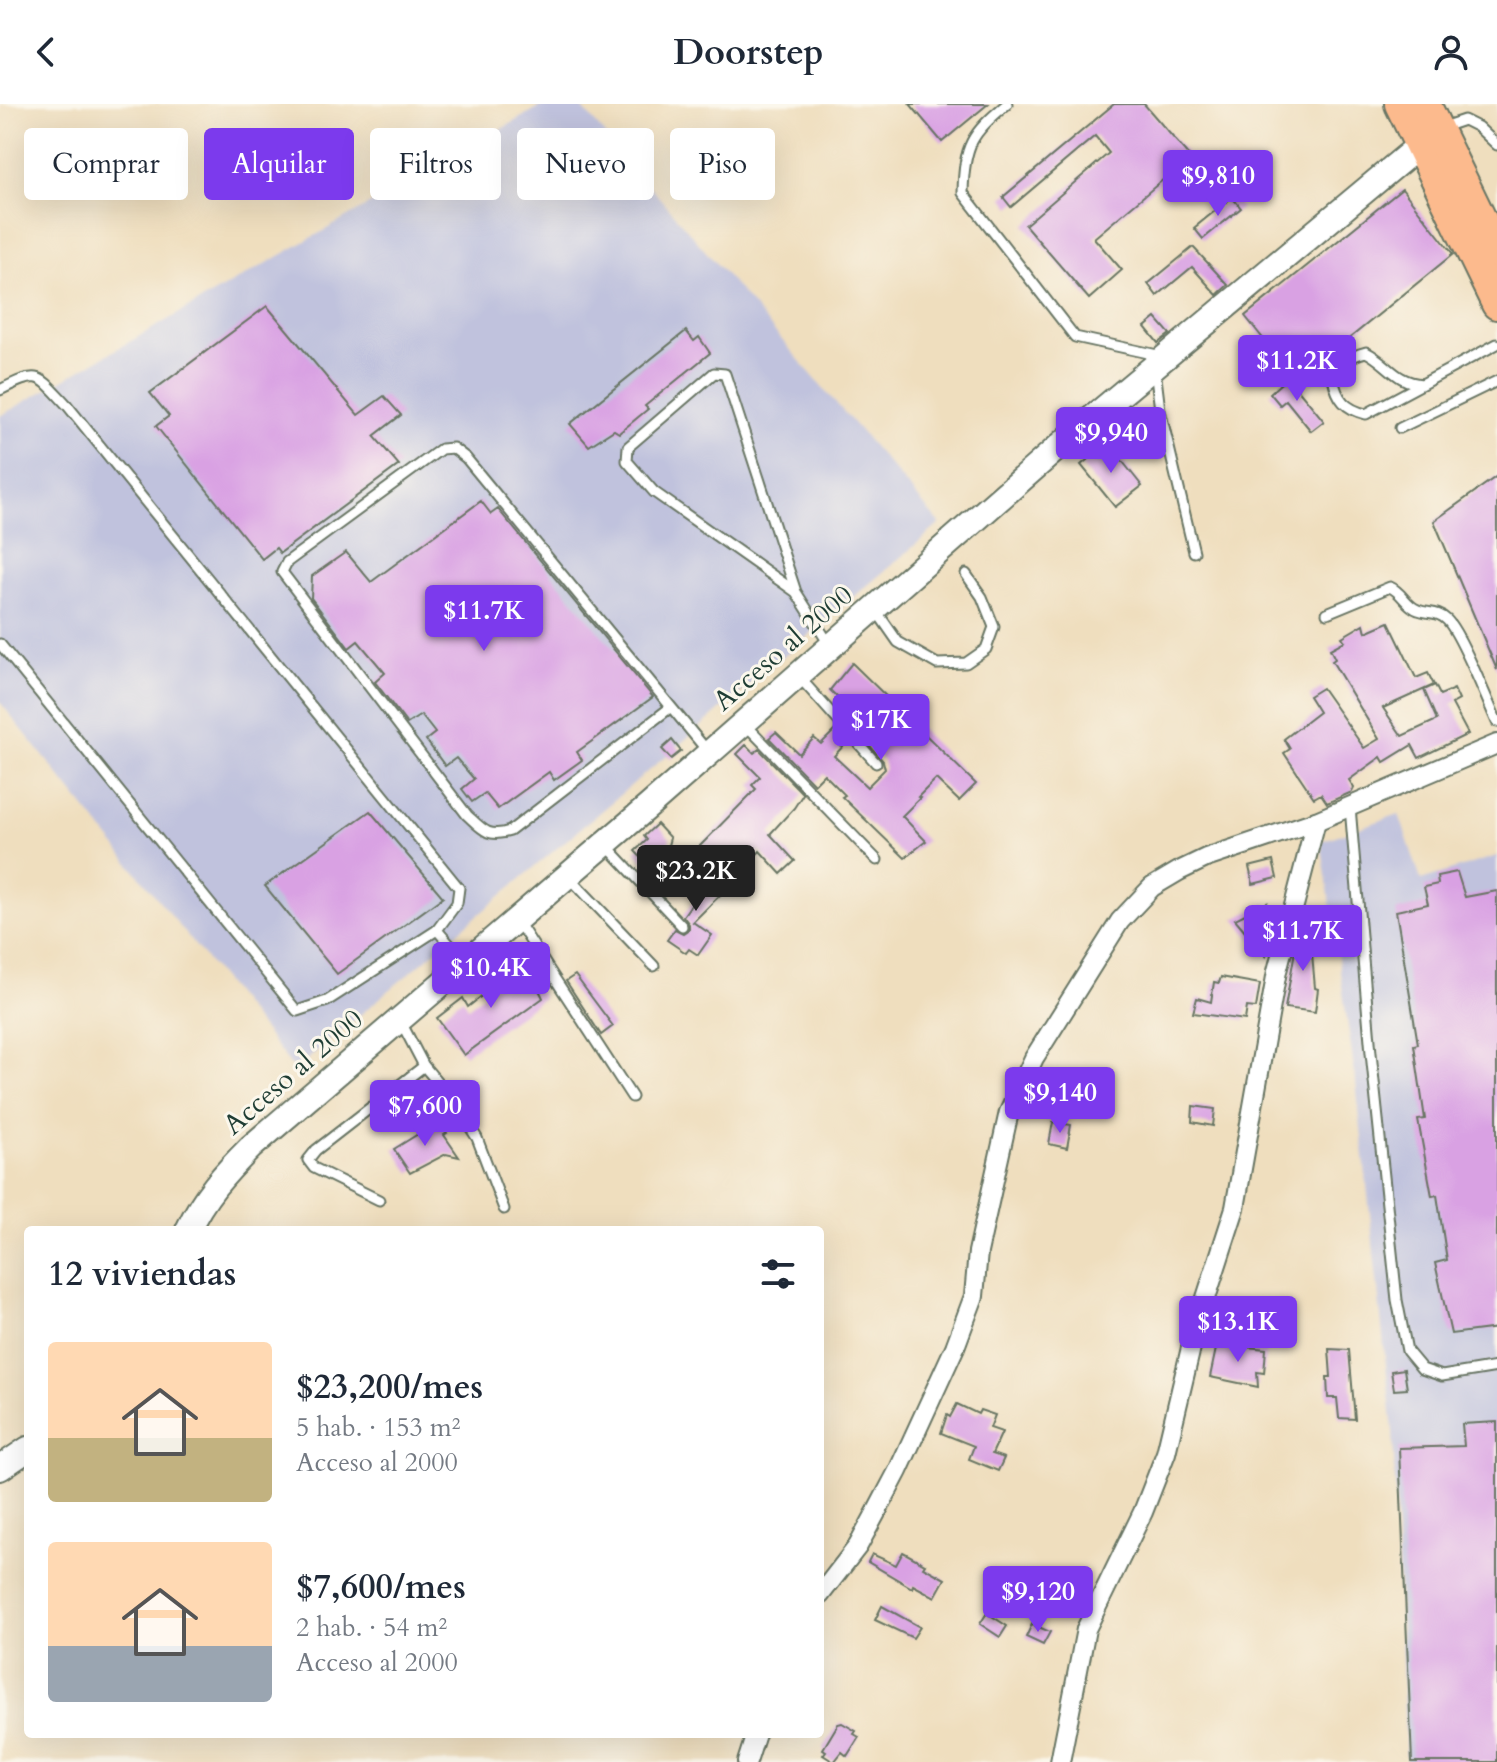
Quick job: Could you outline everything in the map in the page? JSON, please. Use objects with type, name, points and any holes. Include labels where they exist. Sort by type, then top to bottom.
[{"type":"highway","points":[[1400,104],[1428,126],[1497,252]]},
{"type":"highway","points":[[1428,126],[1497,304]]},
{"type":"street","name":"Acceso al 2000","points":[[190,1226],[218,1180],[251,1147],[1160,362],[1428,126]]},
{"type":"street","points":[[824,1590],[858,1546],[878,1509],[955,1347],[974,1296],[978,1252],[1009,1112],[1034,1058],[1120,921],[1152,887],[1206,858],[1316,821],[1497,744]]},
{"type":"street","points":[[1060,1762],[1086,1629],[1143,1512],[1166,1453],[1197,1324],[1235,1208],[1277,971],[1316,821]]},
{"type":"street","points":[[0,1468],[24,1452]]},
{"type":"street","points":[[747,1762],[755,1738]]},
{"type":"lane","points":[[1007,104],[980,127],[966,153],[963,193],[1075,337],[1160,362],[1160,410],[1194,552]]},
{"type":"lane","points":[[1428,126],[1464,120],[1478,127],[1497,145]]},
{"type":"lane","points":[[1422,384],[1408,383],[1380,359],[1366,352],[1354,355],[1339,366],[1333,378],[1336,395],[1350,410],[1366,414],[1497,344]]},
{"type":"lane","points":[[796,592],[654,492],[627,461],[628,447],[714,373],[725,374],[796,592],[830,647]]},
{"type":"lane","points":[[0,390],[26,377],[44,380],[459,888],[457,903],[437,930],[327,1001],[297,1011],[0,644]]},
{"type":"lane","points":[[1400,428],[1497,381]]},
{"type":"lane","points":[[671,707],[510,831],[497,835],[486,832],[467,815],[282,572],[287,562],[441,449],[453,448],[466,458],[709,753]]},
{"type":"lane","points":[[875,609],[898,642],[937,664],[966,663],[986,649],[994,627],[982,597],[966,574]]},
{"type":"lane","points":[[1327,613],[1390,587],[1399,591],[1418,610],[1432,611],[1448,620],[1497,722]]},
{"type":"lane","points":[[797,676],[876,763]]},
{"type":"lane","points":[[743,723],[877,860]]},
{"type":"lane","points":[[1350,807],[1375,1099],[1397,1300],[1407,1351],[1422,1369],[1442,1376],[1497,1367]]},
{"type":"lane","points":[[605,843],[682,926]]},
{"type":"lane","points":[[568,875],[654,966]]},
{"type":"lane","points":[[516,919],[632,1097]]},
{"type":"lane","points":[[437,930],[465,963]]},
{"type":"lane","points":[[400,1019],[424,1066],[454,1102],[477,1138],[504,1209]]},
{"type":"lane","points":[[379,1200],[314,1168],[308,1160],[316,1150],[424,1066]]},
{"type":"shaded area","points":[[545,104],[579,104],[600,128],[517,128],[517,200],[654,200],[654,191],[940,524],[295,1070],[0,702],[0,416],[377,200],[501,200],[501,129]]},
{"type":"shaded area","points":[[1399,814],[1421,880],[1497,856],[1497,1762],[1406,1762],[1393,1431],[1356,1082],[1321,841]]},
{"type":"building","points":[[910,104],[988,104],[942,142]]},
{"type":"building","points":[[1114,104],[1144,104],[1190,157],[1094,238],[1122,270],[1089,299],[1025,225],[1109,153],[1095,136],[1011,207],[1003,197]]},
{"type":"building","points":[[1402,189],[1453,254],[1297,381],[1245,316]]},
{"type":"building","points":[[1232,197],[1241,208],[1203,239],[1194,228]]},
{"type":"building","points":[[1193,247],[1228,285],[1217,295],[1192,267],[1157,296],[1148,284]]},
{"type":"building","points":[[267,306],[358,415],[384,396],[401,415],[374,436],[399,465],[280,553],[276,548],[262,559],[156,426],[169,416],[150,393]]},
{"type":"building","points":[[1156,318],[1170,334],[1158,343],[1145,327]]},
{"type":"building","points":[[686,331],[694,341],[699,337],[710,353],[645,406],[648,409],[619,433],[614,430],[589,446],[570,424]]},
{"type":"building","points":[[1288,377],[1324,421],[1311,431],[1286,400],[1280,405],[1270,393]]},
{"type":"building","points":[[1108,443],[1142,486],[1115,507],[1081,465]]},
{"type":"building","points":[[1497,476],[1497,670],[1434,521]]},
{"type":"building","points":[[481,501],[491,514],[498,509],[653,697],[577,752],[582,760],[554,780],[549,772],[498,809],[485,793],[472,802],[462,789],[474,779],[456,758],[445,766],[426,740],[435,733],[421,715],[407,724],[375,682],[385,673],[358,641],[349,648],[311,598],[312,576],[346,552],[371,582]]},
{"type":"building","points":[[1389,622],[1416,678],[1428,673],[1434,685],[1383,708],[1402,736],[1437,720],[1424,690],[1435,685],[1440,695],[1454,689],[1459,700],[1452,704],[1468,734],[1419,758],[1412,745],[1384,762],[1381,757],[1349,780],[1354,788],[1352,792],[1327,803],[1321,794],[1314,798],[1284,753],[1290,749],[1284,739],[1319,712],[1309,696],[1322,688],[1364,748],[1379,739],[1332,661],[1335,659],[1330,649],[1345,641],[1342,637],[1364,624],[1366,632]]},
{"type":"building","points":[[852,663],[976,784],[959,801],[936,779],[918,797],[902,816],[926,841],[905,858],[842,797],[845,795],[824,774],[814,784],[769,738],[776,732],[799,754],[814,738],[821,744],[836,729],[847,742],[834,756],[867,787],[885,769],[883,761],[844,716],[850,710],[830,690]]},
{"type":"building","points":[[672,740],[681,751],[671,759],[662,749]]},
{"type":"building","points":[[746,745],[754,753],[759,749],[803,794],[770,834],[795,861],[781,874],[760,851],[742,870],[748,875],[737,887],[696,850],[756,789],[752,785],[760,777],[737,754]]},
{"type":"building","points":[[370,811],[443,897],[337,974],[265,886]]},
{"type":"building","points":[[657,824],[670,838],[667,849],[649,866],[635,851],[647,840],[644,836]]},
{"type":"building","points":[[1273,861],[1277,878],[1253,884],[1249,867]]},
{"type":"building","points":[[702,865],[721,894],[693,922],[712,935],[698,955],[689,949],[686,953],[667,940],[675,929],[683,933],[689,929],[683,916],[698,895],[685,879]]},
{"type":"building","points":[[1457,872],[1465,897],[1497,891],[1497,1328],[1451,1334],[1435,1263],[1447,1260],[1437,1195],[1432,1196],[1418,1120],[1425,1119],[1414,1045],[1418,1044],[1396,911],[1428,904],[1424,887],[1438,884],[1437,876]]},
{"type":"building","points":[[1267,903],[1259,929],[1272,929],[1266,956],[1235,919]]},
{"type":"building","points":[[1305,913],[1313,915],[1310,930],[1315,988],[1318,989],[1315,1012],[1285,1008]]},
{"type":"building","points":[[525,961],[543,998],[464,1055],[437,1018],[463,998],[468,1007]]},
{"type":"building","points":[[575,975],[613,1026],[601,1035],[566,981]]},
{"type":"building","points":[[1221,977],[1260,984],[1256,1008],[1247,1007],[1245,1020],[1193,1013],[1197,998],[1211,1002],[1214,982],[1219,983]]},
{"type":"building","points":[[1193,1106],[1215,1109],[1213,1126],[1192,1122]]},
{"type":"building","points":[[439,1121],[447,1133],[444,1135],[459,1157],[446,1154],[410,1173],[394,1149]]},
{"type":"building","points":[[1053,1122],[1071,1125],[1067,1148],[1049,1144]]},
{"type":"building","points":[[1217,1344],[1266,1349],[1264,1373],[1257,1372],[1258,1387],[1210,1377]]},
{"type":"building","points":[[1329,1349],[1349,1350],[1355,1419],[1339,1418],[1337,1398],[1328,1398],[1327,1377],[1331,1377]]},
{"type":"building","points":[[1404,1369],[1407,1389],[1394,1390],[1391,1371]]},
{"type":"building","points":[[957,1404],[978,1414],[980,1410],[995,1415],[990,1428],[1002,1432],[992,1454],[1004,1458],[998,1471],[969,1459],[974,1446],[941,1433],[947,1415],[950,1417]]},
{"type":"building","points":[[1497,1422],[1497,1762],[1412,1762],[1399,1448],[1464,1446],[1462,1424]]},
{"type":"building","points":[[903,1552],[945,1579],[935,1597],[913,1585],[912,1588],[868,1562],[872,1554],[896,1565]]},
{"type":"building","points":[[882,1606],[920,1627],[913,1638],[875,1620]]},
{"type":"building","points":[[987,1613],[1007,1626],[1000,1637],[980,1624]]},
{"type":"building","points":[[1032,1624],[1050,1632],[1043,1645],[1026,1637]]},
{"type":"building","points":[[838,1724],[856,1731],[854,1734],[859,1737],[847,1756],[842,1752],[834,1762],[823,1755],[826,1751],[823,1749]]}]
